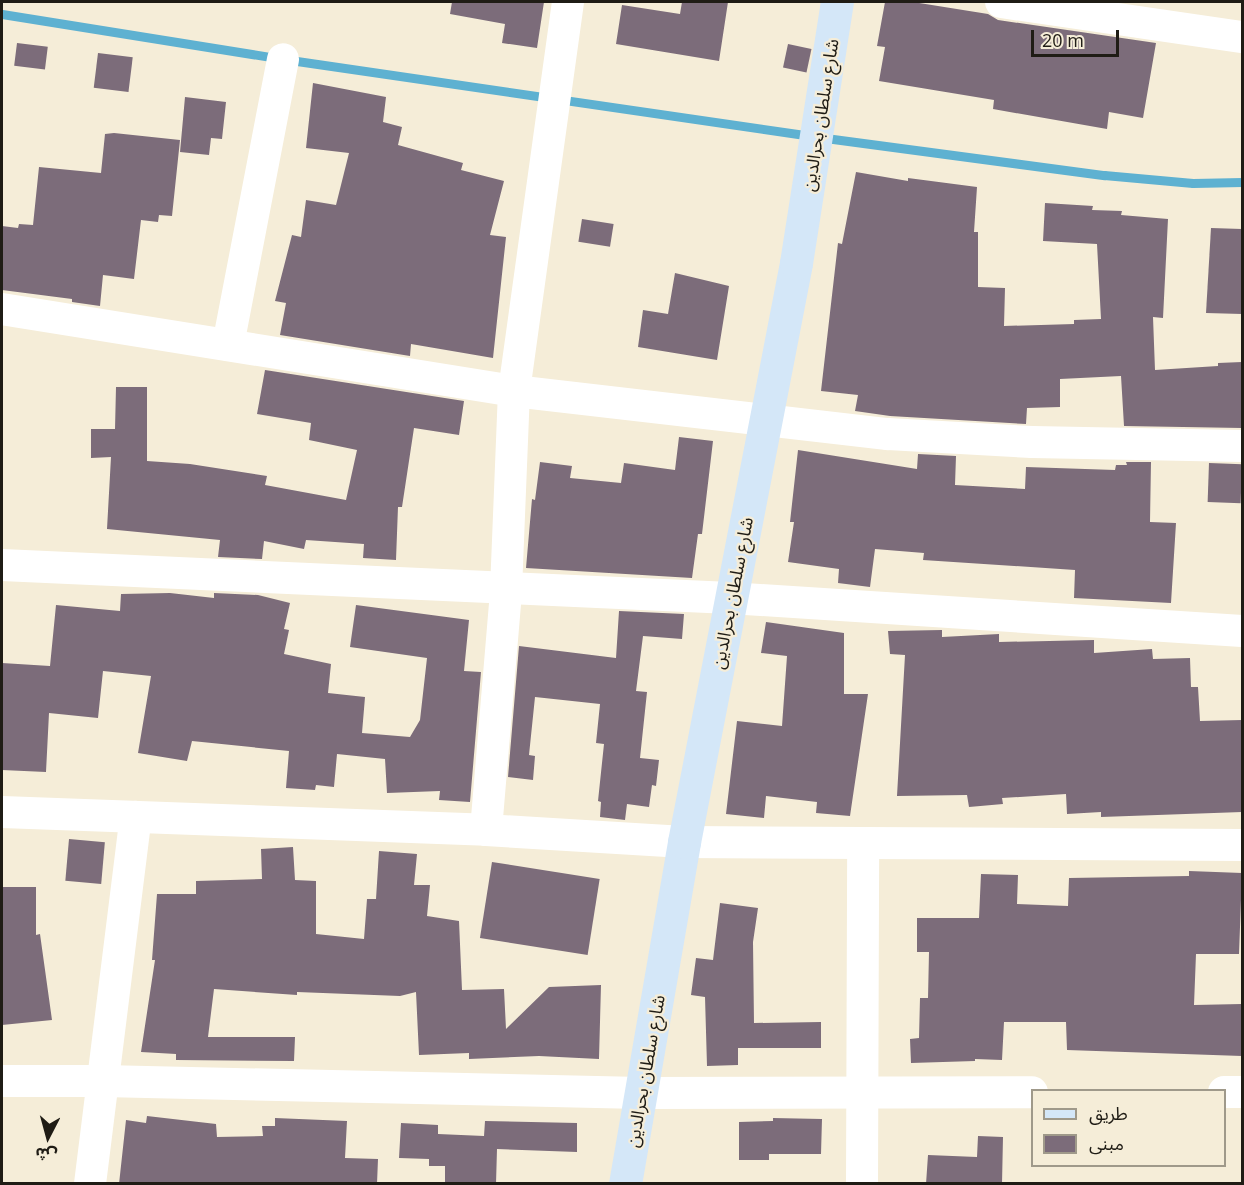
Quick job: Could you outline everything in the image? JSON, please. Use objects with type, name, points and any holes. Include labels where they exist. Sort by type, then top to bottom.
[{"type":"street","points":[[486,830],[506,590],[513,391],[568,2]]},
{"type":"street","name":"شارع سلطان بحرالدين","points":[[625,1184],[684,842],[818,137],[837,2]]},
{"type":"street","points":[[1001,2],[1242,38]]},
{"type":"street","points":[[228,345],[283,59]]},
{"type":"street","points":[[2,309],[513,391],[888,434],[1032,442],[1242,446]]},
{"type":"street","points":[[2,565],[506,590],[730,598],[1242,631]]},
{"type":"street","points":[[2,812],[486,830],[684,842],[863,845],[1242,845]]},
{"type":"street","points":[[90,1184],[136,817]]},
{"type":"street","points":[[862,1184],[863,845]]},
{"type":"street","points":[[2,1081],[103,1080],[641,1093],[1031,1092]]},
{"type":"street","points":[[1226,1092],[1242,1092]]},
{"type":"building","points":[[452,2],[544,2],[537,48],[502,43],[505,24],[450,14]]},
{"type":"building","points":[[682,2],[728,2],[719,61],[616,44],[622,5],[680,14]]},
{"type":"building","points":[[885,2],[913,2],[988,14],[998,20],[1156,43],[1143,118],[1109,112],[1107,129],[993,109],[994,100],[879,81],[885,47],[877,46]]},
{"type":"building","points":[[17,43],[48,47],[45,70],[14,66]]},
{"type":"building","points":[[788,44],[811,49],[806,72],[783,67]]},
{"type":"building","points":[[98,53],[133,57],[128,92],[94,88]]},
{"type":"building","points":[[313,83],[386,97],[383,122],[402,127],[398,145],[463,163],[461,170],[504,181],[490,235],[506,237],[493,358],[411,344],[410,356],[280,335],[286,303],[275,301],[292,235],[301,237],[306,200],[336,205],[349,153],[306,148]]},
{"type":"building","points":[[185,97],[226,102],[222,139],[211,138],[209,155],[180,152]]},
{"type":"building","points":[[105,134],[180,140],[172,216],[159,215],[158,222],[141,220],[134,279],[103,275],[100,306],[72,302],[72,299],[2,290],[2,226],[18,228],[19,224],[33,225],[39,167],[101,173]]},
{"type":"building","points":[[856,172],[908,181],[908,178],[977,187],[974,232],[978,232],[978,287],[1005,288],[1004,326],[1074,324],[1074,320],[1101,319],[1097,244],[1043,241],[1045,203],[1093,206],[1092,210],[1122,211],[1121,215],[1168,219],[1163,318],[1153,317],[1155,370],[1242,362],[1242,428],[1124,426],[1121,376],[1060,379],[1060,407],[1027,408],[1026,424],[890,416],[855,411],[858,395],[821,391],[838,243],[842,244]]},
{"type":"building","points":[[582,219],[614,224],[610,247],[578,242]]},
{"type":"building","points":[[1211,228],[1242,229],[1242,314],[1206,313]]},
{"type":"building","points":[[675,273],[729,286],[717,360],[638,347],[643,310],[668,314]]},
{"type":"building","points":[[265,370],[464,401],[459,435],[414,428],[402,507],[398,507],[396,560],[363,558],[364,544],[306,540],[304,549],[264,541],[262,559],[218,557],[220,540],[107,529],[111,457],[91,458],[91,429],[115,429],[116,387],[147,387],[147,461],[190,464],[267,476],[265,485],[346,500],[357,450],[309,440],[311,423],[257,414]]},
{"type":"building","points":[[679,437],[713,441],[702,534],[698,534],[692,578],[526,568],[532,499],[535,500],[540,462],[572,466],[570,478],[621,483],[624,463],[675,470]]},
{"type":"building","points":[[798,450],[917,469],[918,454],[956,456],[955,485],[1025,489],[1026,467],[1115,470],[1116,465],[1127,465],[1126,462],[1151,462],[1150,522],[1176,523],[1171,603],[1074,598],[1075,570],[923,560],[924,553],[875,549],[870,587],[838,583],[839,569],[788,562],[794,522],[790,522]]},
{"type":"building","points":[[1209,463],[1242,464],[1241,503],[1208,502]]},
{"type":"building","points":[[170,593],[214,598],[214,593],[258,595],[290,603],[284,629],[289,630],[284,654],[331,664],[328,693],[365,697],[362,733],[410,737],[420,720],[427,658],[350,647],[356,605],[469,620],[464,671],[481,672],[470,802],[439,800],[440,791],[387,793],[385,759],[337,754],[334,787],[316,785],[315,790],[286,788],[289,751],[192,741],[187,761],[138,753],[151,676],[103,671],[98,718],[49,713],[46,772],[2,770],[2,663],[50,666],[56,605],[120,611],[121,594]]},
{"type":"building","points":[[619,611],[684,614],[682,639],[643,636],[636,691],[647,692],[640,758],[659,760],[656,786],[652,785],[649,807],[627,804],[625,820],[600,817],[601,802],[598,801],[604,744],[596,743],[600,704],[535,697],[529,755],[535,756],[533,780],[508,777],[519,646],[616,658]]},
{"type":"building","points":[[766,622],[844,633],[844,694],[868,694],[850,816],[816,813],[817,802],[766,796],[764,818],[726,814],[737,721],[782,726],[787,656],[761,653]]},
{"type":"building","points":[[942,630],[942,637],[999,634],[999,642],[1094,640],[1094,653],[1152,649],[1153,659],[1190,658],[1191,687],[1198,687],[1200,721],[1242,720],[1242,812],[1101,817],[1101,812],[1067,814],[1066,794],[1002,798],[1003,804],[969,807],[967,795],[897,796],[905,655],[890,654],[888,631]]},
{"type":"building","points":[[69,839],[105,842],[101,884],[65,881]]},
{"type":"building","points":[[293,847],[295,880],[316,881],[316,934],[364,939],[367,899],[376,899],[379,851],[417,854],[414,885],[430,885],[427,916],[459,921],[462,990],[504,989],[506,1029],[549,987],[601,985],[599,1059],[539,1056],[469,1059],[469,1053],[419,1055],[416,992],[400,996],[297,992],[297,995],[214,989],[208,1037],[295,1037],[294,1061],[176,1060],[176,1054],[141,1052],[155,960],[152,960],[157,894],[196,894],[196,881],[262,879],[261,849]]},
{"type":"building","points":[[492,862],[600,879],[588,955],[480,938]]},
{"type":"building","points":[[1189,871],[1242,873],[1239,954],[1196,954],[1194,1005],[1242,1004],[1242,1056],[1067,1050],[1066,1022],[1004,1022],[1002,1060],[975,1059],[975,1061],[911,1063],[910,1039],[919,1038],[920,998],[928,998],[929,952],[917,952],[917,918],[979,918],[981,874],[1018,875],[1017,904],[1068,906],[1069,878],[1189,876]]},
{"type":"building","points":[[2,887],[36,887],[36,935],[40,934],[52,1020],[2,1025]]},
{"type":"building","points":[[720,903],[758,908],[753,942],[754,1023],[821,1022],[821,1048],[738,1048],[738,1065],[707,1066],[705,997],[691,995],[696,958],[713,960]]},
{"type":"building","points":[[147,1116],[216,1124],[217,1137],[263,1136],[262,1126],[275,1126],[275,1118],[347,1121],[345,1158],[378,1159],[377,1184],[119,1184],[126,1120],[146,1123]]},
{"type":"building","points":[[773,1118],[822,1119],[821,1154],[769,1154],[769,1160],[739,1160],[739,1122],[773,1121]]},
{"type":"building","points":[[485,1121],[577,1123],[577,1152],[497,1149],[496,1184],[445,1184],[445,1166],[429,1166],[429,1159],[399,1158],[401,1123],[438,1125],[438,1134],[484,1136]]},
{"type":"building","points":[[978,1136],[1003,1137],[1002,1184],[926,1184],[928,1155],[977,1157]]},
{"type":"waterway","points":[[2,14],[283,59],[818,137],[1104,175],[1193,183],[1242,182]]}]
